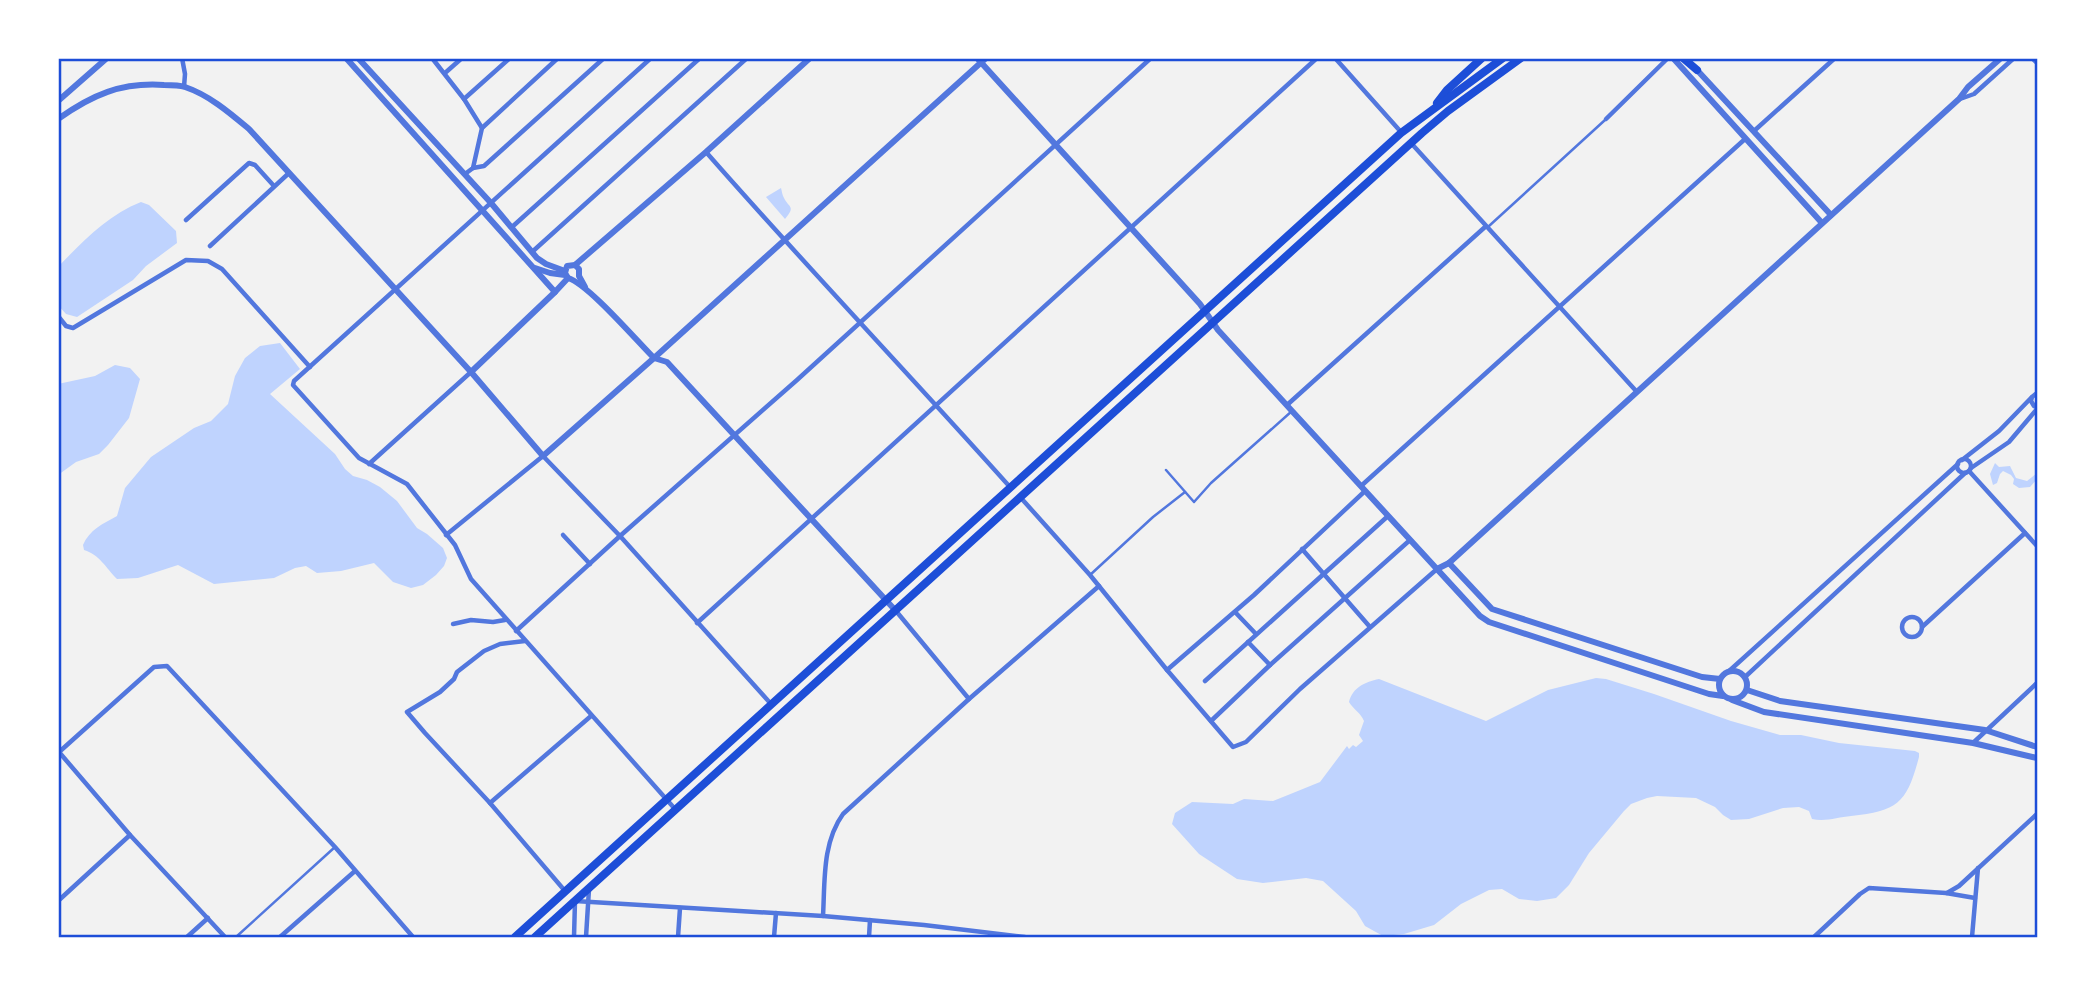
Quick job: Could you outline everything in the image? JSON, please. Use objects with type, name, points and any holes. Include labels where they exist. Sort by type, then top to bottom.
[{"type":"main road","points":[[1433,108],[1447,90],[1482,58]]},
{"type":"main road","points":[[515,937],[1401,133],[1503,58]]},
{"type":"main road","points":[[535,937],[1411,143],[1448,111],[1521,58]]},
{"type":"main road","points":[[1683,58],[1697,70]]},
{"type":"main road","points":[[1690,58],[1697,70]]},
{"type":"main road","points":[[1298,226],[1308,237]]},
{"type":"main road","points":[[1105,401],[1116,412]]},
{"type":"main road","points":[[1090,415],[1099,426]]},
{"type":"street","points":[[58,101],[107,58]]},
{"type":"street","points":[[183,58],[184,87]]},
{"type":"street","points":[[346,58],[555,292]]},
{"type":"street","points":[[358,58],[465,174],[532,252],[547,264],[570,276],[654,358],[667,362],[895,610],[969,699]]},
{"type":"street","points":[[432,58],[464,99],[482,128]]},
{"type":"street","points":[[445,73],[462,58]]},
{"type":"street","points":[[464,99],[510,58]]},
{"type":"street","points":[[473,168],[482,128],[558,58]]},
{"type":"street","points":[[465,174],[473,168],[484,166],[604,58]]},
{"type":"street","points":[[651,58],[292,385],[359,458],[407,484],[458,550],[471,579],[675,810]]},
{"type":"street","points":[[512,227],[700,58]]},
{"type":"street","points":[[532,252],[747,58]]},
{"type":"street","points":[[570,276],[569,265],[575,265],[810,58]]},
{"type":"street","points":[[516,631],[1151,58]]},
{"type":"street","points":[[697,623],[1317,58]]},
{"type":"street","points":[[1335,58],[1401,133]]},
{"type":"street","points":[[1606,119],[1671,58],[1822,223]]},
{"type":"street","points":[[1754,131],[1835,58]]},
{"type":"street","points":[[1021,498],[1100,586],[1233,747],[1237,747],[1246,742],[1300,689],[1370,627],[1437,569],[1449,563],[2001,58]]},
{"type":"street","points":[[1959,99],[1974,94],[2014,58]]},
{"type":"street","points":[[2032,58],[2037,63]]},
{"type":"street","points":[[446,535],[543,456],[654,358],[981,59],[1289,408],[1480,616],[1489,622],[1709,694],[1723,696],[1764,712],[1973,743],[2037,758]]},
{"type":"street","points":[[1697,70],[1831,215]]},
{"type":"street","points":[[58,119],[88,100],[124,86],[144,83],[184,87],[240,121],[772,705]]},
{"type":"street","points":[[1167,670],[1235,611],[1363,489],[1745,139]]},
{"type":"street","points":[[1411,143],[1637,392]]},
{"type":"street","points":[[706,152],[1010,487]]},
{"type":"street","points":[[186,220],[249,163],[255,164],[275,186]]},
{"type":"street","points":[[211,246],[289,173]]},
{"type":"street","points":[[1289,408],[1486,228]]},
{"type":"street","points":[[58,316],[66,326],[73,328],[186,260],[208,261],[222,269],[310,367]]},
{"type":"street","points":[[369,464],[579,269],[575,265]]},
{"type":"street","points":[[533,267],[570,276]]},
{"type":"street","points":[[1745,677],[1969,471],[2009,442],[2037,408],[2032,404],[2035,394]]},
{"type":"street","points":[[1723,696],[1719,688],[1720,679],[1960,462],[1999,431],[2035,394]]},
{"type":"street","points":[[1960,462],[1959,471],[1969,471]]},
{"type":"street","points":[[1960,462],[1969,462],[1969,471],[2037,546]]},
{"type":"street","points":[[1205,681],[1389,515]]},
{"type":"street","points":[[1922,627],[1920,621],[1912,617],[1905,619],[1902,625],[1903,631],[1910,637],[1919,634],[1922,627],[2025,533]]},
{"type":"street","points":[[564,535],[590,564]]},
{"type":"street","points":[[1211,721],[1411,540]]},
{"type":"street","points":[[1302,549],[1370,627]]},
{"type":"street","points":[[1449,563],[1492,609],[1702,677],[1720,679]]},
{"type":"street","points":[[1848,563],[1856,574]]},
{"type":"street","points":[[823,916],[828,846],[843,814],[969,699],[1100,586]]},
{"type":"street","points":[[1235,611],[1256,634]]},
{"type":"street","points":[[453,624],[471,620],[506,620]]},
{"type":"street","points":[[525,641],[500,643],[484,652],[457,672],[454,679],[440,692],[407,712],[566,891]]},
{"type":"street","points":[[1248,642],[1270,665]]},
{"type":"street","points":[[225,937],[58,753],[155,667],[167,666],[335,847],[413,937]]},
{"type":"street","points":[[1728,672],[1737,672],[1745,677],[1747,683],[1747,690],[1738,699],[1732,700]]},
{"type":"street","points":[[1973,743],[2037,683]]},
{"type":"street","points":[[1747,690],[1780,701],[1985,730],[2037,747]]},
{"type":"street","points":[[490,803],[591,716]]},
{"type":"street","points":[[1947,893],[1959,886],[2037,814]]},
{"type":"street","points":[[58,901],[130,835]]},
{"type":"street","points":[[1972,937],[1978,868]]},
{"type":"street","points":[[280,937],[355,871]]},
{"type":"street","points":[[586,937],[589,888]]},
{"type":"street","points":[[1814,937],[1869,888],[1947,893],[1975,898]]},
{"type":"street","points":[[574,937],[575,901],[823,916],[1025,937]]},
{"type":"street","points":[[678,937],[680,908]]},
{"type":"street","points":[[774,937],[776,913]]},
{"type":"street","points":[[187,937],[208,918]]},
{"type":"street","points":[[869,937],[870,920]]},
{"type":"lane","points":[[1486,228],[1606,119]]},
{"type":"lane","points":[[1166,470],[1194,502],[1289,408]]},
{"type":"lane","points":[[1090,575],[1153,517],[1185,492]]},
{"type":"lane","points":[[236,937],[335,847]]},
{"type":"water","points":[[781,188],[791,209],[785,219],[766,197]]},
{"type":"water","points":[[141,202],[149,205],[176,231],[177,243],[146,266],[133,280],[77,317],[66,314],[58,305],[58,267],[86,239],[117,214]]},
{"type":"water","points":[[280,343],[300,369],[270,394],[335,454],[353,476],[380,487],[397,501],[417,528],[443,548],[447,558],[444,566],[423,585],[411,588],[393,582],[374,563],[341,571],[317,573],[306,566],[274,578],[214,584],[178,565],[138,578],[117,579],[98,558],[84,550],[83,545],[89,535],[97,527],[117,516],[125,488],[151,457],[194,428],[211,421],[228,404],[235,376],[245,358],[260,346]]},
{"type":"water","points":[[115,365],[130,368],[140,379],[129,418],[99,454],[76,462],[58,475],[58,384],[95,376]]},
{"type":"water","points":[[1995,463],[1999,467],[2010,466],[2016,478],[2027,481],[2037,473],[2037,479],[2030,487],[2019,488],[2013,484],[2011,475],[2003,471],[1993,485],[1990,474]]},
{"type":"water","points":[[1596,678],[1780,735],[1801,735],[1839,743],[1915,751],[1919,753],[1919,757],[1915,772],[1905,794],[1890,807],[1867,814],[1827,820],[1812,819],[1809,811],[1799,807],[1783,808],[1749,819],[1731,820],[1715,807],[1696,798],[1647,798],[1631,804],[1624,811],[1589,853],[1569,885],[1556,898],[1537,901],[1519,899],[1502,889],[1489,890],[1461,904],[1434,925],[1404,934],[1383,936],[1365,926],[1356,911],[1323,881],[1306,878],[1263,883],[1237,879],[1199,854],[1172,824],[1175,813],[1192,802],[1233,804],[1244,799],[1273,801],[1320,782],[1347,746],[1349,749],[1353,745],[1356,747],[1363,741],[1359,735],[1364,721],[1349,702],[1360,686],[1369,682],[1379,679],[1486,721],[1548,690]]}]
